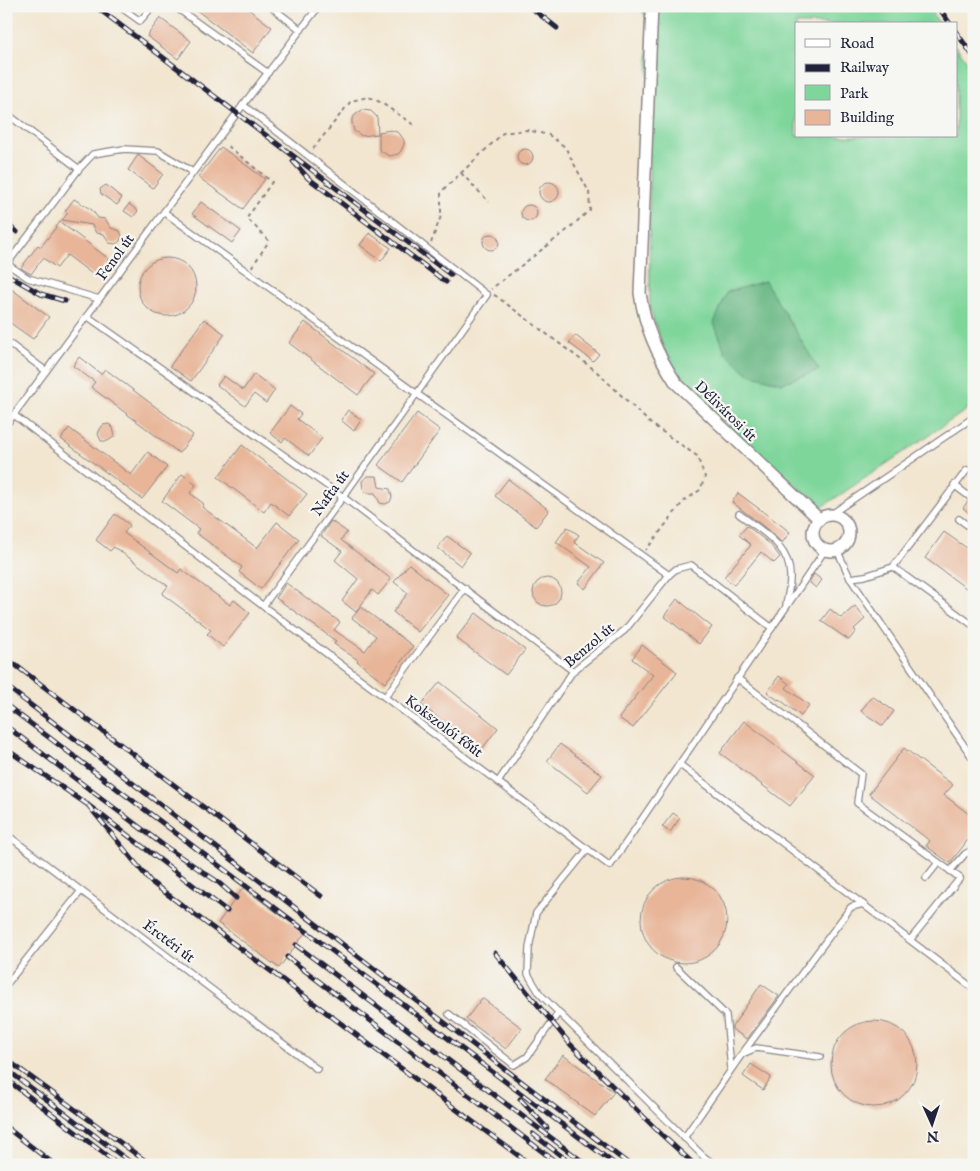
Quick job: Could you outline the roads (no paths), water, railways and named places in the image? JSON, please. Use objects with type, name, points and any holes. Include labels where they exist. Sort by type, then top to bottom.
[{"type":"street","name":"Délivárosi út","points":[[645,6],[652,12],[640,293],[643,311],[652,340],[660,359],[676,383],[819,520]]},
{"type":"street","points":[[830,515],[842,519],[849,530],[847,542],[837,550],[825,550],[815,542],[813,530],[819,520],[830,515]]},
{"type":"lane","points":[[120,6],[140,22],[153,6]]},
{"type":"lane","points":[[174,6],[268,73]]},
{"type":"lane","points":[[270,6],[301,30]]},
{"type":"lane","name":"Fenol út","points":[[6,425],[243,105],[319,6]]},
{"type":"lane","name":"Nafta út","points":[[243,105],[487,295],[344,497],[263,606]]},
{"type":"lane","points":[[6,114],[79,169]]},
{"type":"lane","points":[[99,299],[28,278],[7,264],[79,169],[93,154],[124,149],[158,151],[193,172]]},
{"type":"lane","points":[[164,212],[669,575]]},
{"type":"lane","points":[[87,316],[344,497],[573,670]]},
{"type":"lane","points":[[6,341],[46,371]]},
{"type":"lane","name":"Kokszolói főút","points":[[14,414],[263,606],[610,866],[680,764]]},
{"type":"lane","points":[[830,515],[974,417]]},
{"type":"lane","points":[[850,578],[865,576],[894,566],[967,470]]},
{"type":"lane","points":[[954,486],[974,500]]},
{"type":"lane","points":[[739,514],[776,542],[786,555],[790,578],[785,608]]},
{"type":"lane","points":[[959,519],[974,530]]},
{"type":"lane","points":[[825,550],[680,764],[974,989]]},
{"type":"lane","points":[[837,550],[850,578],[974,760]]},
{"type":"lane","name":"Benzol út","points":[[498,782],[573,670],[625,630],[676,568],[691,565],[772,628]]},
{"type":"lane","points":[[894,566],[974,626]]},
{"type":"lane","points":[[385,697],[465,588]]},
{"type":"lane","points":[[737,678],[861,774],[857,803],[960,878],[910,940]]},
{"type":"lane","name":"Érctéri út","points":[[6,834],[317,1069]]},
{"type":"lane","points":[[588,849],[536,913],[528,948],[528,974],[540,994],[684,1138],[715,1165]]},
{"type":"lane","points":[[950,871],[964,854],[974,849]]},
{"type":"lane","points":[[926,878],[938,863]]},
{"type":"lane","points":[[6,985],[82,891]]},
{"type":"lane","points":[[684,1138],[742,1054],[851,907],[863,904]]},
{"type":"lane","points":[[676,967],[726,1015],[732,1069]]},
{"type":"lane","points":[[449,1014],[514,1065],[527,1057],[559,1012]]},
{"type":"lane","points":[[742,1054],[756,1048],[820,1057]]},
{"type":"railway","points":[[95,6],[451,275]]},
{"type":"railway","points":[[529,6],[557,28]]},
{"type":"railway","points":[[938,6],[949,22]]},
{"type":"railway","points":[[958,35],[974,57]]},
{"type":"railway","points":[[293,161],[308,178],[446,282]]},
{"type":"railway","points":[[6,224],[17,232]]},
{"type":"railway","points":[[6,274],[41,294],[65,301]]},
{"type":"railway","points":[[6,658],[321,896]]},
{"type":"railway","points":[[6,686],[630,1165]]},
{"type":"railway","points":[[6,705],[616,1165]]},
{"type":"railway","points":[[6,726],[163,845],[218,882],[236,898]]},
{"type":"railway","points":[[6,749],[88,805],[227,911]]},
{"type":"railway","points":[[88,805],[151,882],[531,1165]]},
{"type":"railway","points":[[296,945],[587,1165]]},
{"type":"railway","points":[[495,953],[571,1045],[695,1165]]},
{"type":"railway","points":[[287,957],[560,1165]]},
{"type":"railway","points":[[6,1059],[151,1165]]},
{"type":"railway","points":[[6,1069],[134,1165]]},
{"type":"railway","points":[[6,1079],[119,1165]]},
{"type":"railway","points":[[520,1099],[547,1128]]},
{"type":"railway","points":[[6,1127],[55,1165]]},
{"type":"railway","points":[[533,1134],[573,1165]]}]
